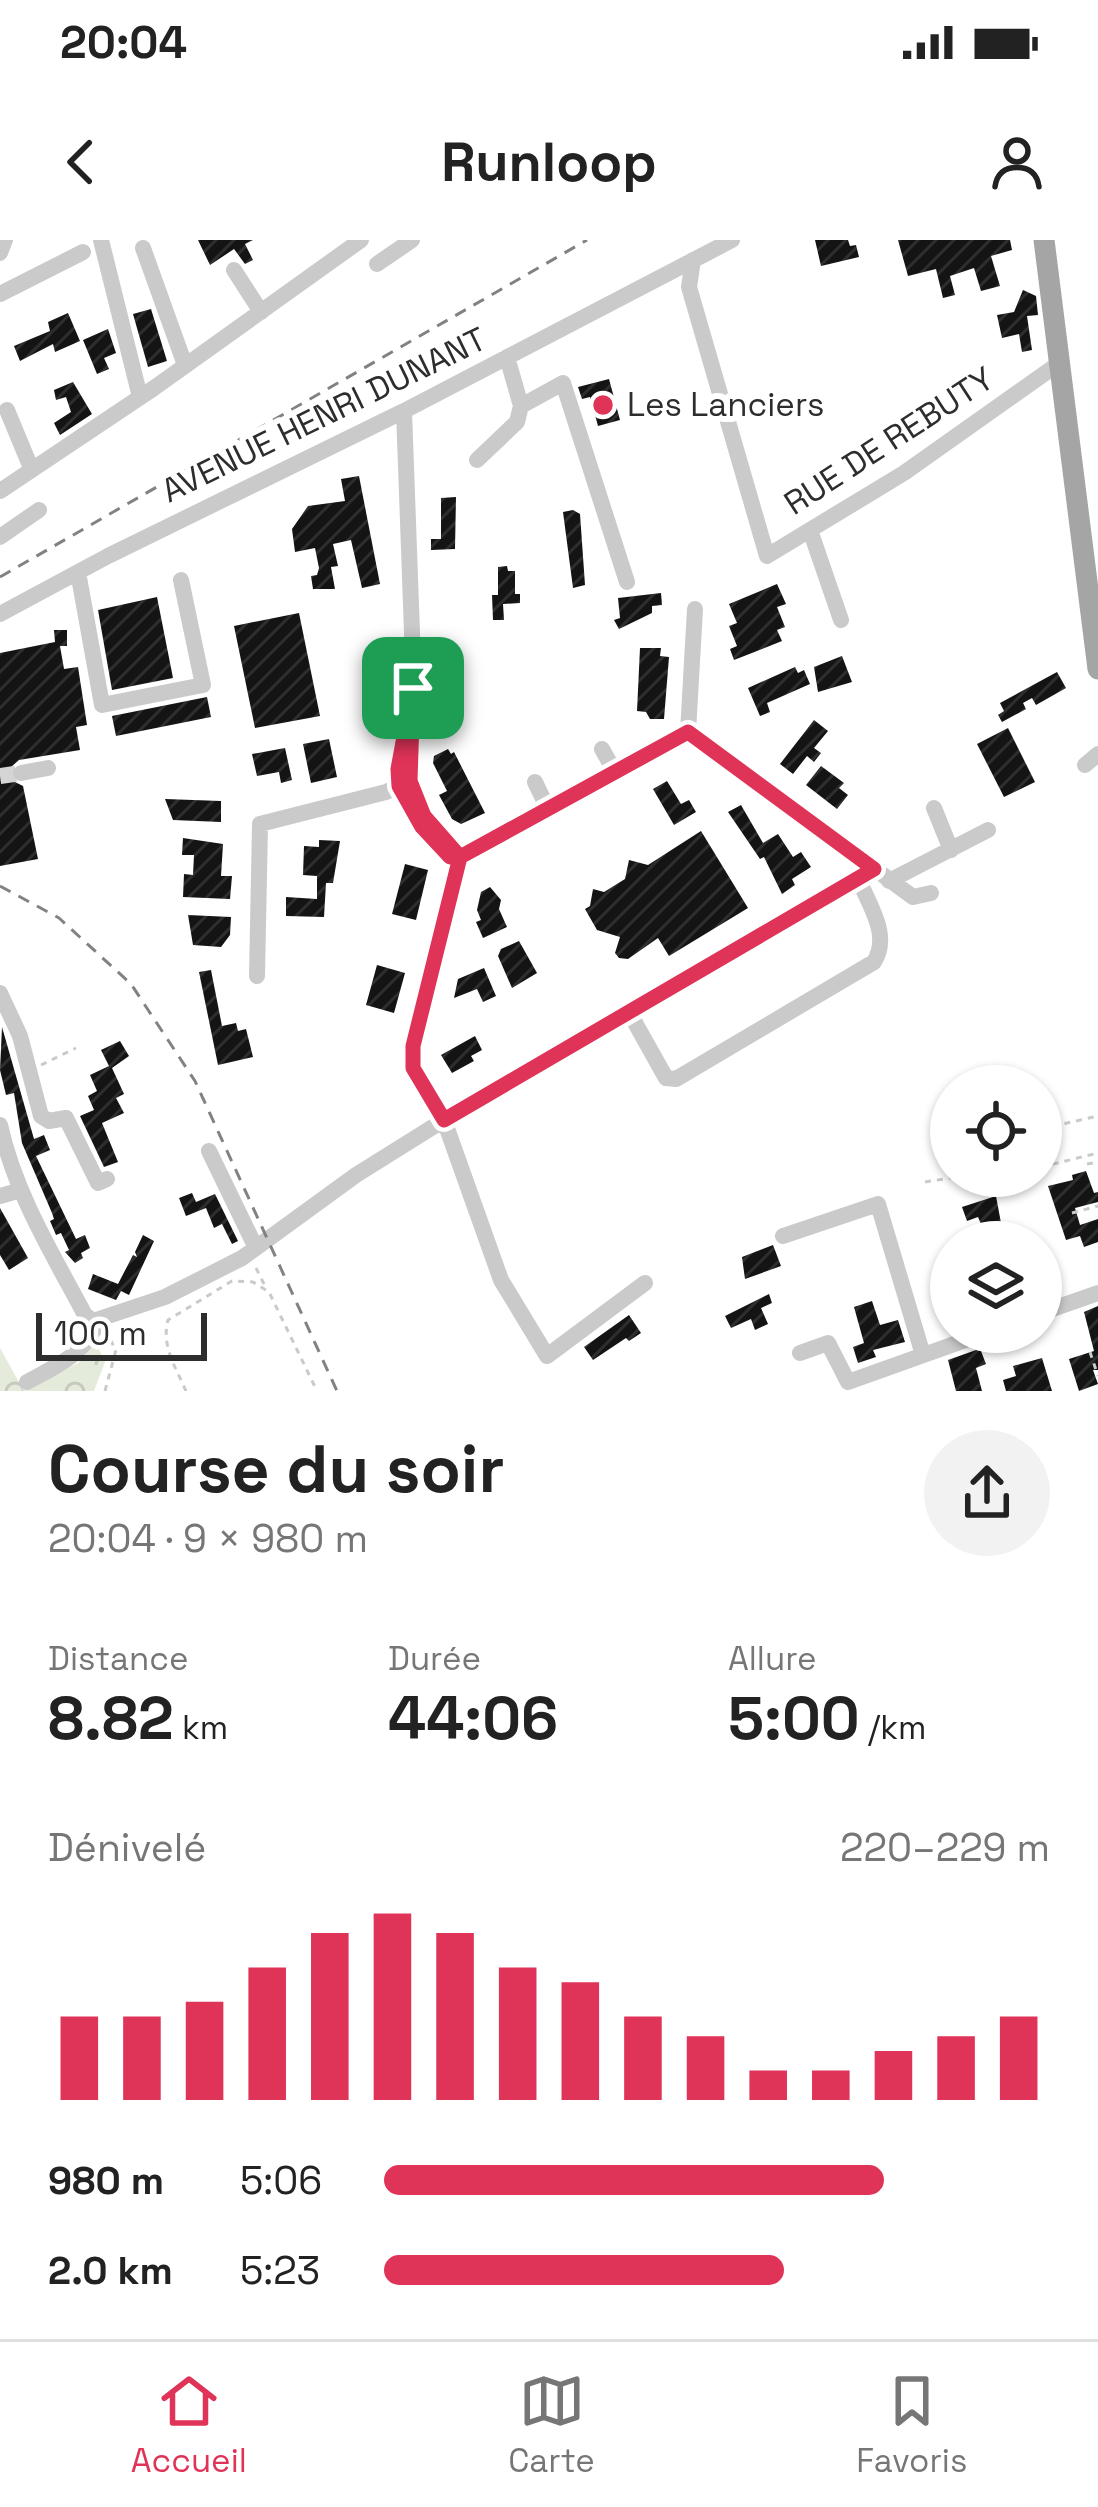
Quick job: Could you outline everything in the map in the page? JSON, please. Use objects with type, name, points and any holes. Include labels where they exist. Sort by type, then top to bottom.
[{"type":"main road","points":[[1041,240],[1098,669]]},
{"type":"street","points":[[101,240],[140,397]]},
{"type":"street","points":[[0,491],[361,240]]},
{"type":"street","points":[[377,264],[412,240]]},
{"type":"street","name":"AVENUE HENRI DUNANT","points":[[0,614],[732,240]]},
{"type":"street","points":[[143,248],[185,365]]},
{"type":"street","points":[[0,294],[82,252]]},
{"type":"street","name":"RUE DE REBUTY","points":[[693,260],[689,287],[767,556],[904,473],[1058,364]]},
{"type":"street","points":[[234,270],[260,312]]},
{"type":"street","points":[[477,460],[517,422],[520,406],[507,357]]},
{"type":"street","points":[[520,406],[563,383],[627,582]]},
{"type":"street","points":[[8,410],[12,430],[32,468]]},
{"type":"street","points":[[404,411],[413,688],[398,769],[429,837],[450,857],[460,857],[688,732]]},
{"type":"street","points":[[0,537],[39,510]]},
{"type":"street","points":[[811,530],[841,620]]},
{"type":"street","points":[[77,572],[102,705],[203,685],[182,580]]},
{"type":"street","points":[[688,732],[695,609]]},
{"type":"street","points":[[688,732],[874,876],[913,897],[931,893]]},
{"type":"street","points":[[602,748],[615,772]]},
{"type":"street","points":[[21,772],[48,768]]},
{"type":"street","points":[[535,782],[548,809]]},
{"type":"street","points":[[257,976],[260,824],[405,784]]},
{"type":"street","points":[[934,808],[950,850]]},
{"type":"street","points":[[0,1125],[9,1165],[21,1190],[85,1315],[98,1321],[166,1297],[242,1258],[444,1120],[874,876],[950,850],[988,830]]},
{"type":"street","points":[[460,857],[413,1046],[413,1068],[444,1120],[501,1280],[547,1356],[645,1283]]},
{"type":"street","points":[[629,1012],[666,1078],[676,1079],[874,962],[880,954],[881,935],[874,876]]},
{"type":"street","points":[[0,993],[20,1036],[41,1116],[49,1121],[66,1118],[96,1184]]},
{"type":"street","points":[[209,1151],[254,1246]]},
{"type":"street","points":[[0,1196],[21,1190]]},
{"type":"street","points":[[783,1236],[878,1204],[923,1355]]},
{"type":"street","points":[[1062,1306],[1098,1293]]},
{"type":"street","points":[[27,1382],[73,1356],[92,1336],[98,1321]]},
{"type":"street","points":[[800,1353],[828,1343],[848,1382],[930,1353]]},
{"type":"path","points":[[29,1071],[76,1048]]},
{"type":"path","points":[[1062,1124],[1098,1116]]},
{"type":"path","points":[[1062,1162],[1098,1153]]},
{"type":"path","points":[[1087,1164],[1098,1162]]},
{"type":"path","points":[[926,1182],[930,1181]]},
{"type":"path","points":[[1072,1213],[1098,1206]]},
{"type":"path","points":[[254,1246],[260,1277],[317,1391]]},
{"type":"path","points":[[186,1391],[171,1359],[167,1320],[232,1281],[253,1282],[269,1292]]},
{"type":"path","points":[[98,1321],[116,1350],[105,1391]]},
{"type":"path","points":[[1090,1352],[1098,1376]]},
{"type":"green space","points":[[96,1343],[105,1362],[94,1391],[24,1391],[78,1363]]},
{"type":"green space","points":[[0,1348],[24,1391],[0,1391]]},
{"type":"building","points":[[198,240],[253,240],[245,244],[253,260],[245,264],[234,249],[210,265]]},
{"type":"building","points":[[815,240],[848,240],[850,246],[856,245],[859,257],[821,266]]},
{"type":"building","points":[[898,240],[1010,240],[1012,250],[991,256],[1000,286],[981,291],[974,268],[950,276],[955,295],[943,298],[936,269],[908,276]]},
{"type":"building","points":[[1023,290],[1036,296],[1038,315],[1027,316],[1032,350],[1022,352],[1019,334],[1002,338],[997,315],[1014,312]]},
{"type":"building","points":[[151,309],[167,361],[148,367],[133,314]]},
{"type":"building","points":[[68,313],[80,341],[55,352],[53,344],[20,361],[14,346],[50,331],[48,322]]},
{"type":"building","points":[[108,329],[116,353],[104,358],[109,369],[97,374],[83,340]]},
{"type":"building","points":[[609,379],[620,420],[598,426],[590,397],[582,399],[578,387]]},
{"type":"building","points":[[73,382],[92,414],[60,435],[54,423],[71,412],[66,397],[56,400],[54,390]]},
{"type":"building","points":[[359,476],[380,584],[362,588],[351,540],[333,544],[338,566],[331,567],[335,589],[313,589],[311,576],[319,568],[315,548],[295,552],[292,529],[308,506],[345,501],[341,479]]},
{"type":"building","points":[[456,497],[455,549],[431,550],[431,539],[441,539],[441,498]]},
{"type":"building","points":[[563,512],[580,514],[585,585],[573,588]]},
{"type":"building","points":[[507,566],[508,571],[515,571],[520,603],[503,604],[504,620],[493,620],[498,567]]},
{"type":"building","points":[[777,584],[786,604],[777,607],[785,627],[777,630],[782,641],[734,660],[730,649],[737,646],[729,626],[737,623],[729,604]]},
{"type":"building","points":[[661,593],[662,605],[652,606],[652,613],[619,629],[614,620],[620,618],[618,598]]},
{"type":"building","points":[[157,597],[173,678],[112,690],[98,610]]},
{"type":"building","points":[[299,613],[320,716],[255,728],[234,626]]},
{"type":"building","points":[[54,630],[67,630],[67,646],[60,646],[64,669],[78,667],[87,725],[76,727],[80,750],[19,760],[10,768],[11,780],[23,786],[38,859],[0,866],[0,653],[55,642]]},
{"type":"building","points":[[640,648],[661,648],[660,656],[669,657],[664,719],[650,719],[646,712],[637,711]]},
{"type":"building","points":[[842,656],[852,682],[818,692],[814,667]]},
{"type":"building","points":[[795,667],[798,673],[804,670],[810,684],[767,703],[770,712],[760,716],[748,688]]},
{"type":"building","points":[[1057,672],[1066,688],[1036,705],[1032,698],[1023,703],[1026,709],[1002,722],[1000,703]]},
{"type":"building","points":[[207,697],[211,717],[116,736],[112,716]]},
{"type":"building","points":[[814,720],[828,731],[814,748],[821,753],[814,762],[807,756],[793,774],[780,764]]},
{"type":"building","points":[[1008,728],[1035,782],[1004,797],[977,744]]},
{"type":"building","points":[[329,739],[337,777],[311,783],[303,744]]},
{"type":"building","points":[[285,748],[292,780],[281,783],[279,772],[257,776],[252,754]]},
{"type":"building","points":[[448,749],[454,752],[485,813],[461,824],[452,819],[439,795],[447,791],[433,763],[434,756]]},
{"type":"building","points":[[821,766],[844,783],[839,788],[848,795],[837,809],[806,785]]},
{"type":"building","points":[[667,781],[681,804],[689,800],[696,812],[674,825],[653,789]]},
{"type":"building","points":[[165,799],[221,801],[221,822],[173,820]]},
{"type":"building","points":[[741,805],[763,843],[778,834],[793,857],[801,852],[811,867],[792,879],[795,885],[782,894],[764,857],[760,859],[728,812]]},
{"type":"building","points":[[701,831],[748,908],[669,956],[658,938],[628,959],[619,958],[615,953],[620,937],[597,930],[585,909],[593,889],[604,892],[625,879],[629,860],[648,865]]},
{"type":"building","points":[[183,838],[223,844],[221,876],[232,876],[230,899],[183,897],[184,874],[193,875],[194,855],[182,855]]},
{"type":"building","points":[[319,840],[340,841],[333,883],[326,883],[324,917],[286,916],[286,897],[317,899],[317,876],[303,875],[304,846],[319,847]]},
{"type":"building","points":[[405,864],[428,870],[416,920],[392,914]]},
{"type":"building","points":[[490,887],[501,900],[499,909],[507,927],[483,938],[477,910],[481,892]]},
{"type":"building","points":[[188,915],[231,917],[230,935],[221,947],[193,945]]},
{"type":"building","points":[[519,941],[537,973],[512,988],[498,956],[501,949]]},
{"type":"building","points":[[377,965],[405,973],[394,1013],[366,1005]]},
{"type":"building","points":[[484,968],[496,996],[483,1002],[477,989],[454,998],[458,979]]},
{"type":"building","points":[[211,970],[222,1026],[236,1023],[238,1031],[246,1029],[253,1057],[218,1065],[199,972]]},
{"type":"building","points":[[2,1027],[34,1139],[44,1135],[50,1150],[36,1156],[76,1239],[85,1235],[90,1248],[75,1263],[65,1252],[69,1250],[61,1233],[56,1235],[52,1213],[22,1143],[14,1093],[6,1095],[0,1070]]},
{"type":"building","points":[[475,1036],[482,1050],[471,1056],[474,1061],[452,1073],[441,1055]]},
{"type":"building","points":[[120,1041],[129,1056],[112,1068],[124,1094],[116,1098],[124,1113],[102,1123],[118,1162],[104,1167],[80,1116],[94,1110],[88,1096],[97,1091],[90,1075],[109,1066],[101,1050]]},
{"type":"building","points":[[1086,1171],[1094,1193],[1098,1192],[1098,1202],[1075,1208],[1080,1225],[1098,1219],[1098,1242],[1084,1247],[1080,1236],[1066,1240],[1052,1197],[1062,1197],[1062,1183],[1073,1180],[1072,1175]]},
{"type":"building","points":[[192,1193],[196,1202],[215,1194],[238,1241],[232,1244],[222,1224],[214,1228],[206,1208],[186,1216],[179,1198]]},
{"type":"building","points":[[996,1197],[1001,1221],[980,1221],[978,1217],[967,1221],[962,1207]]},
{"type":"building","points":[[0,1208],[28,1258],[9,1270],[0,1255]]},
{"type":"building","points":[[143,1235],[154,1241],[129,1295],[121,1291],[116,1300],[88,1289],[93,1274],[118,1284],[133,1255],[137,1257]]},
{"type":"building","points":[[773,1245],[781,1266],[745,1279],[742,1257]]},
{"type":"building","points":[[769,1294],[772,1303],[761,1308],[768,1324],[755,1330],[751,1319],[731,1328],[725,1316]]},
{"type":"building","points":[[872,1301],[880,1325],[898,1320],[905,1342],[873,1350],[876,1357],[858,1363],[853,1347],[864,1343],[854,1307]]},
{"type":"building","points":[[1098,1306],[1098,1370],[1093,1370],[1098,1384],[1079,1391],[1069,1359],[1094,1351],[1084,1312]]},
{"type":"building","points":[[629,1315],[641,1333],[593,1360],[584,1347]]},
{"type":"building","points":[[982,1353],[986,1364],[976,1368],[982,1391],[956,1391],[948,1360]]},
{"type":"building","points":[[1042,1358],[1052,1391],[1006,1391],[1003,1380],[1016,1376],[1013,1366]]},
{"type":"tunnel","points":[[0,776],[21,773]]},
{"type":"railway","points":[[0,577],[587,240]]},
{"type":"railway","points":[[0,886],[59,918],[131,984],[195,1081],[337,1391]]},
{"type":"place","name":"Les Lanciers","points":[[603,405]]},
{"type":"route","points":[[413,688],[399,786],[410,781],[424,816],[460,857],[688,732],[874,869],[444,1120],[413,1068],[413,1046],[460,857],[450,857],[429,837],[399,786],[410,781],[413,688]]}]
